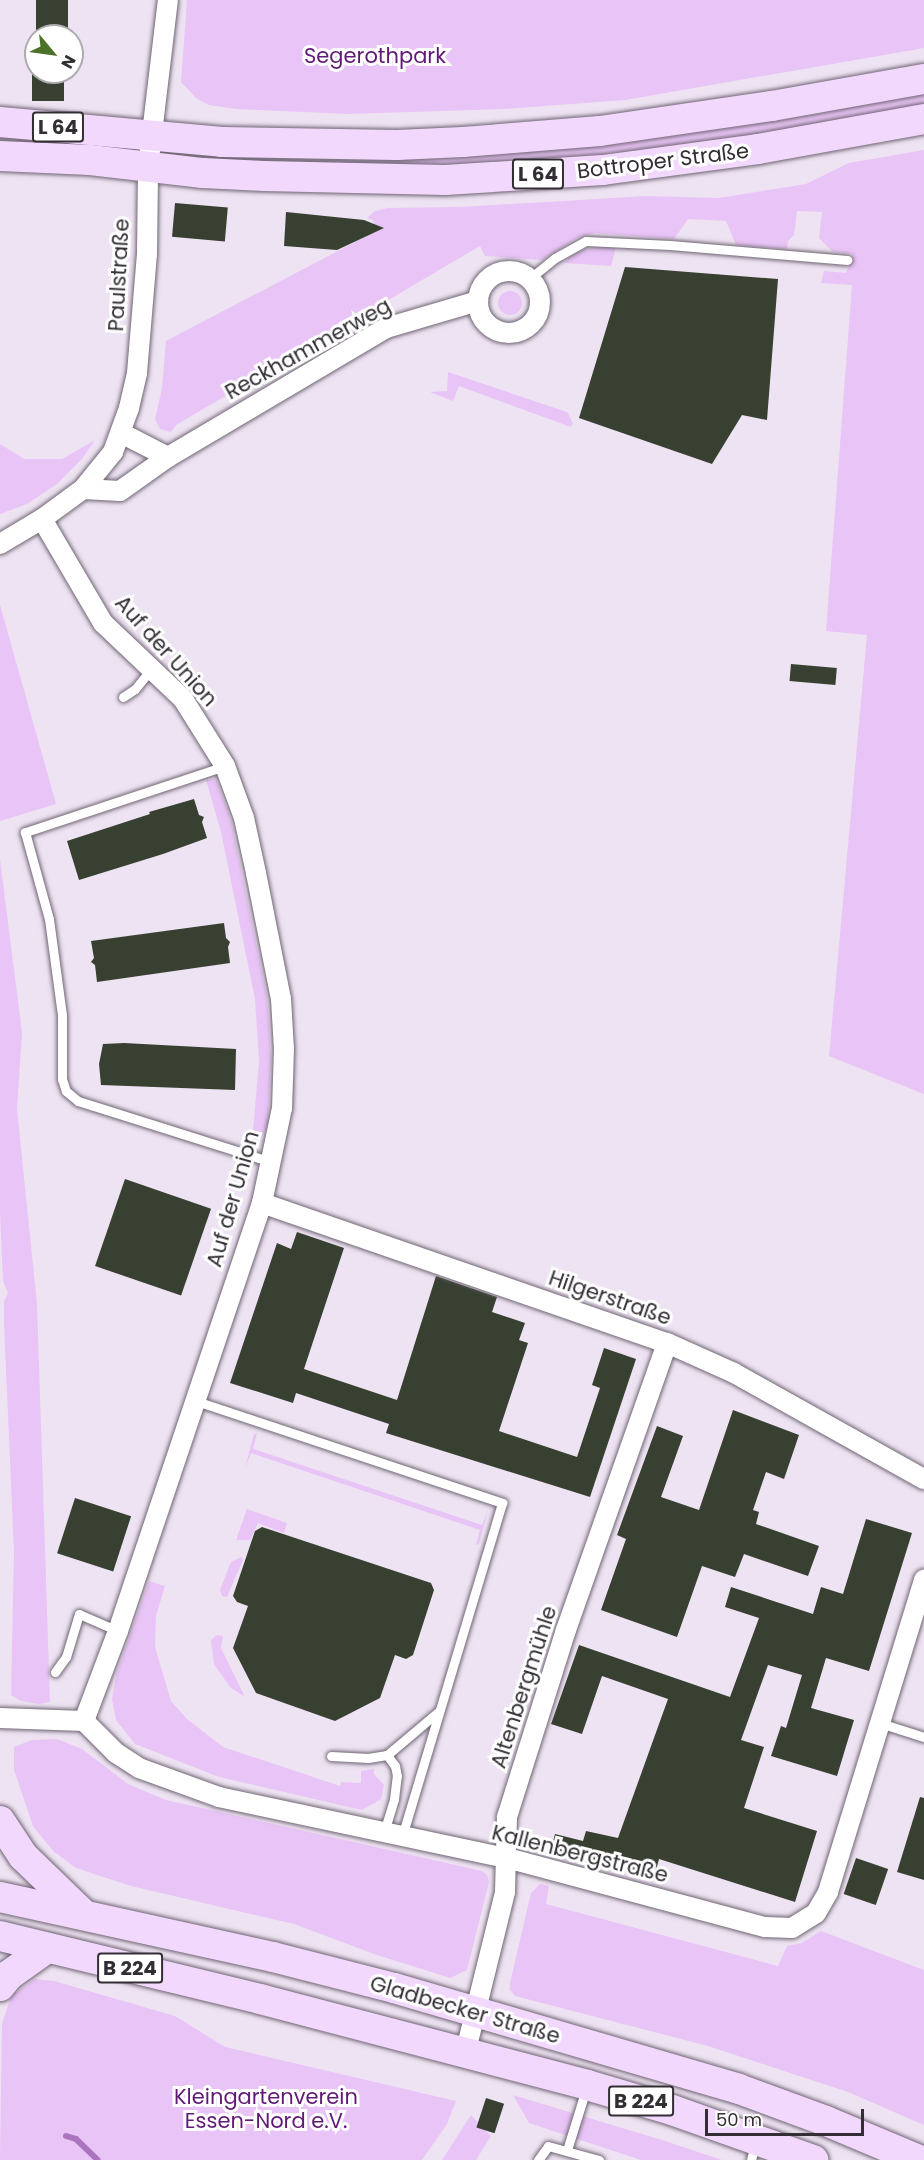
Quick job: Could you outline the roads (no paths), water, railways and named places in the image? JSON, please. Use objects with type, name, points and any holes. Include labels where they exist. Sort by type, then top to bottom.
[{"type":"main road","name":"Bottroper Straße","points":[[152,136],[257,142],[397,145],[463,142],[600,131],[772,106],[924,79]]},
{"type":"main road","name":"Bottroper Straße","points":[[148,167],[264,176],[457,179],[603,170],[758,149],[924,120]]},
{"type":"main road","name":"L 64","points":[[0,122],[152,136]]},
{"type":"main road","name":"L 64","points":[[0,156],[90,159],[148,167]]},
{"type":"main road","points":[[0,1821],[23,1856],[82,1913]]},
{"type":"main road","name":"Gladbecker Straße","points":[[0,1897],[82,1913],[273,1957],[475,2013],[739,2089],[826,2121],[919,2160]]},
{"type":"main road","name":"Gladbecker Straße","points":[[0,1936],[260,1999],[587,2085],[754,2150],[813,2160]]},
{"type":"main road","points":[[0,1986],[9,1975],[48,1948]]},
{"type":"street","name":"Paulstraße","points":[[42,519],[82,489],[113,452],[121,433],[137,373],[147,254],[148,167],[168,0]]},
{"type":"street","points":[[512,271],[530,279],[539,294],[538,312],[527,327],[508,333],[490,326],[483,320],[478,301],[485,283],[492,276],[512,271]]},
{"type":"street","name":"Reckhammerweg","points":[[82,489],[120,491],[168,457],[386,328],[478,301]]},
{"type":"street","points":[[121,433],[168,457]]},
{"type":"street","points":[[0,544],[42,519]]},
{"type":"street","name":"Auf der Union","points":[[42,519],[103,623],[153,668],[183,699],[225,766],[244,818],[281,999],[284,1049],[282,1108],[262,1203],[118,1631],[84,1721]]},
{"type":"street","name":"Hilgerstraße","points":[[262,1203],[667,1343],[734,1373],[924,1479]]},
{"type":"street","name":"Altenbergmühle","points":[[465,2054],[505,1892],[507,1817],[566,1630],[667,1343]]},
{"type":"street","name":"Kallenbergstraße","points":[[84,1721],[116,1753],[139,1768],[164,1779],[219,1797],[507,1858],[765,1927],[792,1928],[816,1913],[824,1903],[924,1578]]},
{"type":"street","points":[[0,1718],[84,1721]]},
{"type":"lane","points":[[530,279],[555,258],[586,241],[670,245],[847,260]]},
{"type":"lane","points":[[123,697],[135,688],[153,668]]},
{"type":"lane","points":[[225,766],[25,832],[49,919],[62,1015],[62,1079],[66,1091],[78,1101],[272,1162]]},
{"type":"lane","points":[[196,1401],[502,1503],[438,1712],[393,1834]]},
{"type":"lane","points":[[55,1672],[69,1650],[79,1614],[118,1631]]},
{"type":"lane","points":[[331,1756],[368,1758],[387,1755],[438,1712]]},
{"type":"lane","points":[[880,1723],[924,1737]]},
{"type":"lane","points":[[387,1755],[395,1766],[396,1776],[393,1834]]},
{"type":"lane","points":[[567,2150],[587,2085]]},
{"type":"lane","points":[[538,2160],[548,2146],[599,2160]]},
{"type":"waterway","points":[[66,2136],[76,2139],[98,2160]]},
{"type":"park label","name":"Segerothpark","points":[[375,56]]},
{"type":"park label","name":"Kleingartenverein Essen-Nord e.V.","points":[[266,2109]]}]
